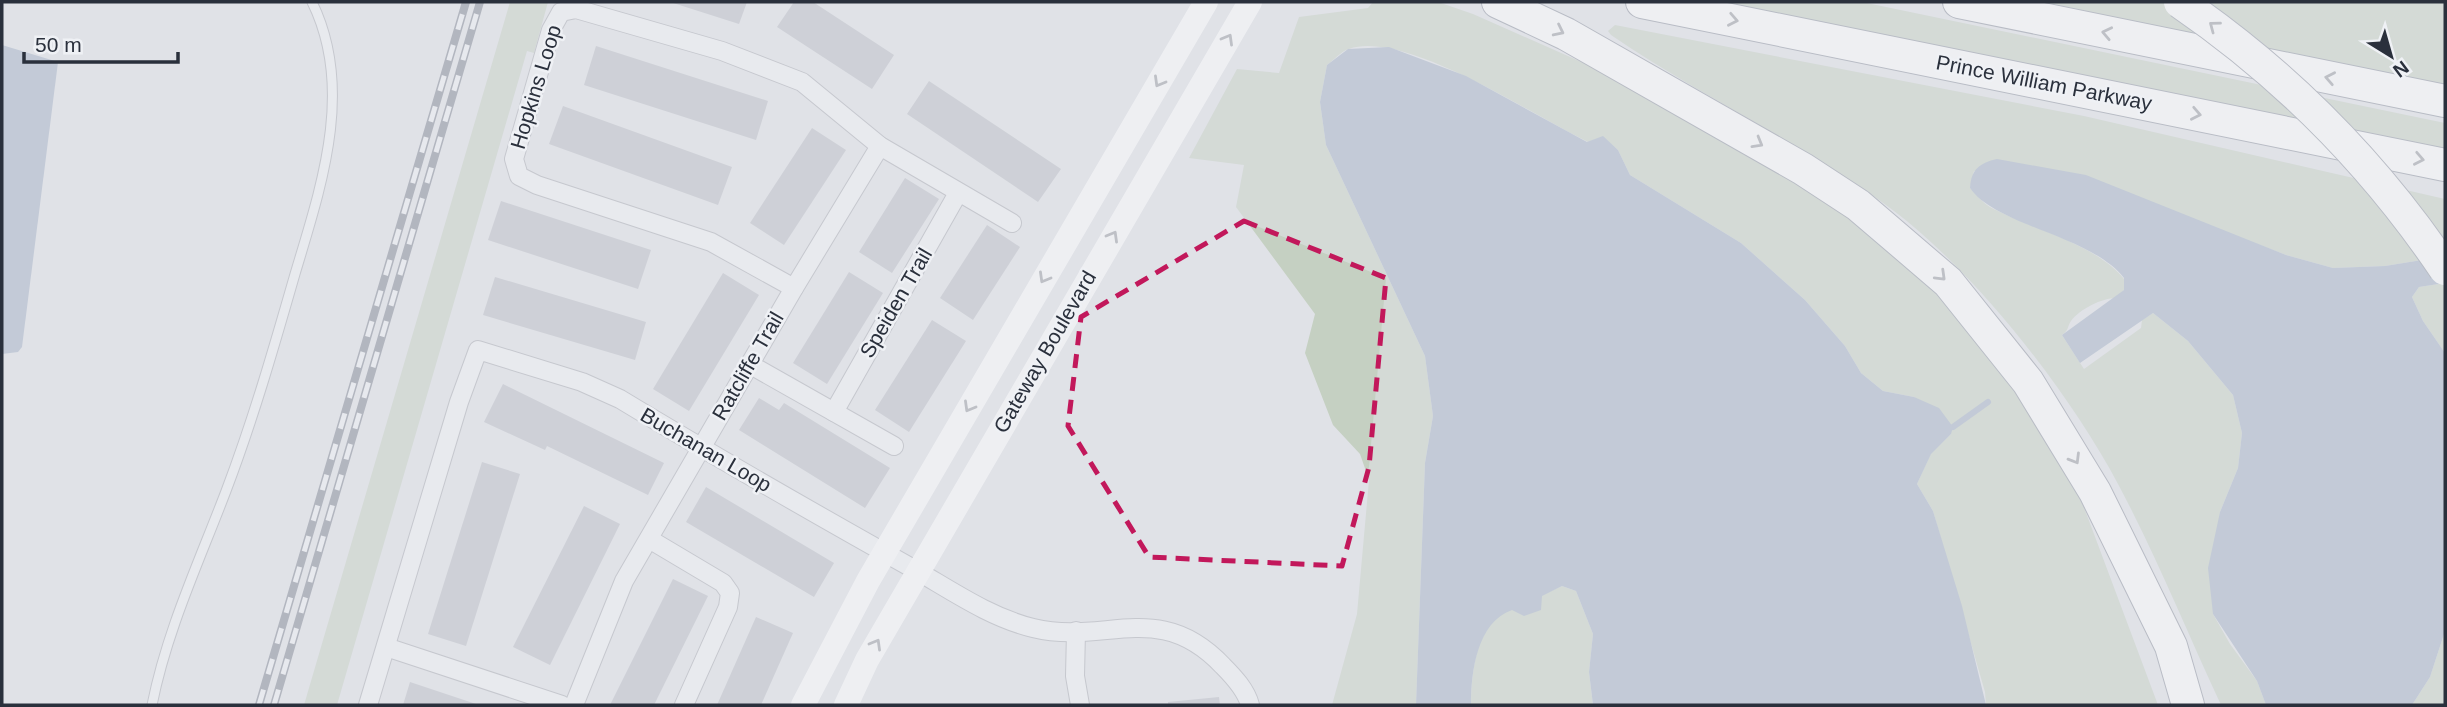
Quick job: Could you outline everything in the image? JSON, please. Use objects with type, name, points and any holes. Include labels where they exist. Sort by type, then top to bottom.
[{"type":"highway","points":[[1498,2],[1566,34],[1803,169],[1858,205],[1948,282],[2028,382],[2095,492],[2199,705]]},
{"type":"highway","name":"Prince William Parkway","points":[[1642,2],[2445,165]]},
{"type":"highway","points":[[1959,2],[2445,101]]},
{"type":"highway","points":[[2180,2],[2214,25],[2323,119],[2405,212],[2445,270]]},
{"type":"highway","points":[[2171,646],[2188,705]]},
{"type":"street","name":"Gateway Boulevard","points":[[803,705],[884,554],[1206,2]]},
{"type":"street","name":"Gateway Boulevard","points":[[845,705],[867,660],[1250,2]]},
{"type":"street","name":"Hopkins Loop","points":[[794,288],[711,242],[537,185],[519,176],[513,159],[551,30],[561,12],[576,9],[682,40],[802,82],[880,146]]},
{"type":"street","points":[[880,146],[1012,223]]},
{"type":"street","name":"Ratcliffe Trail","points":[[574,705],[624,581],[880,146]]},
{"type":"street","name":"Speiden Trail","points":[[834,412],[958,193]]},
{"type":"street","name":"Buchanan Loop","points":[[368,705],[459,402],[478,350],[582,382],[620,399],[884,554],[1008,619],[1035,629],[1076,631],[1147,626],[1180,636],[1207,649],[1233,676],[1250,705]]},
{"type":"street","points":[[749,365],[894,446]]},
{"type":"street","points":[[649,539],[723,583],[730,593],[728,607],[684,705]]},
{"type":"street","points":[[1076,631],[1075,676],[1080,705]]},
{"type":"street","points":[[386,647],[562,705]]},
{"type":"lane","points":[[152,705],[168,637],[227,488],[265,377],[328,149],[333,74],[326,35],[312,2]]},
{"type":"highlighted area","points":[[1244,221],[1386,278],[1369,467],[1342,566],[1149,557],[1068,426],[1081,317]]},
{"type":"green space","points":[[510,2],[548,2],[534,53],[527,51],[337,705],[304,705]]},
{"type":"green space","points":[[1373,2],[1438,2],[1473,14],[1586,64],[1788,176],[1862,222],[1928,281],[1994,350],[2076,486],[2158,705],[1986,705],[1985,692],[1933,511],[1917,484],[1931,453],[1951,434],[1914,397],[1883,391],[1861,373],[1845,346],[1805,300],[1741,243],[1630,175],[1618,150],[1603,137],[1588,142],[1504,96],[1435,63],[1403,52],[1373,46],[1346,50],[1327,65],[1320,102],[1326,145],[1425,356],[1433,416],[1425,463],[1416,705],[1332,705],[1357,614],[1369,480],[1360,454],[1333,425],[1305,353],[1315,314],[1236,207],[1244,165],[1189,158],[1237,69],[1279,73],[1299,17],[1368,8]]},
{"type":"green space","points":[[1721,2],[1862,2],[2445,123],[2445,151]]},
{"type":"green space","points":[[2043,2],[2445,2],[2445,85],[2431,83]]},
{"type":"green space","points":[[1615,25],[2084,116],[2445,199],[2445,264],[2422,260],[2385,266],[2333,268],[2286,255],[2202,223],[1974,171],[1970,188],[1987,205],[2097,256],[2124,279],[2124,290],[2116,298],[2086,308],[2071,321],[2062,335],[2084,369],[2141,328],[2142,320],[2153,313],[2188,341],[2233,395],[2242,433],[2238,468],[2220,512],[2213,614],[2230,644],[2257,681],[2266,705],[2221,705],[2145,538],[2098,448],[2019,337],[1957,267],[1894,211],[1860,187],[1611,35],[1608,31]]},
{"type":"green space","points":[[2445,283],[2445,353],[2423,321],[2412,297],[2419,287]]},
{"type":"green space","points":[[1562,586],[1576,591],[1593,634],[1589,672],[1593,705],[1471,705],[1479,645],[1490,624],[1509,609]]},
{"type":"green space","points":[[2445,631],[2445,705],[2412,705],[2430,677]]},
{"type":"water","points":[[2,45],[58,62],[22,347],[18,352],[2,354]]},
{"type":"water","points":[[1389,47],[1466,76],[1587,142],[1603,136],[1618,150],[1630,175],[1741,243],[1805,300],[1845,346],[1861,373],[1883,391],[1914,397],[1939,408],[1953,427],[1951,434],[1931,454],[1917,484],[1933,511],[1962,606],[1986,705],[1593,705],[1589,672],[1593,634],[1576,591],[1562,586],[1542,596],[1541,610],[1524,616],[1512,610],[1491,625],[1478,650],[1472,678],[1471,705],[1416,705],[1425,463],[1433,416],[1425,356],[1326,145],[1320,102],[1327,65],[1348,49]]},
{"type":"water","points":[[1997,159],[2086,175],[2286,255],[2333,268],[2385,266],[2422,260],[2445,283],[2419,287],[2412,297],[2423,321],[2445,353],[2445,631],[2430,677],[2412,705],[2266,705],[2257,681],[2213,614],[2208,568],[2220,512],[2238,468],[2242,433],[2233,395],[2188,341],[2153,313],[2080,363],[2062,335],[2124,290],[2124,278],[2090,252],[2001,212],[1983,201],[1970,188],[1972,176],[1981,165]]},
{"type":"building","points":[[670,2],[747,2],[739,24]]},
{"type":"building","points":[[794,2],[813,2],[894,55],[872,89],[777,27]]},
{"type":"building","points":[[596,46],[768,101],[756,140],[584,85]]},
{"type":"building","points":[[929,81],[1061,169],[1038,202],[907,114]]},
{"type":"building","points":[[563,106],[732,167],[718,205],[549,144]]},
{"type":"building","points":[[812,128],[846,150],[784,245],[750,223]]},
{"type":"building","points":[[905,178],[939,199],[892,273],[859,252]]},
{"type":"building","points":[[501,201],[651,250],[638,289],[488,240]]},
{"type":"building","points":[[987,225],[1020,247],[973,320],[940,298]]},
{"type":"building","points":[[849,272],[883,293],[827,384],[793,363]]},
{"type":"building","points":[[723,273],[759,295],[689,411],[653,389]]},
{"type":"building","points":[[495,277],[646,322],[635,360],[483,315]]},
{"type":"building","points":[[932,320],[966,341],[909,432],[875,410]]},
{"type":"building","points":[[503,384],[664,463],[648,495],[547,446],[545,450],[484,422]]},
{"type":"building","points":[[759,398],[779,410],[784,403],[890,468],[865,508],[739,430]]},
{"type":"building","points":[[482,462],[520,474],[466,646],[428,634]]},
{"type":"building","points":[[706,487],[834,563],[814,597],[686,522]]},
{"type":"building","points":[[584,506],[620,524],[550,665],[513,647]]},
{"type":"building","points":[[673,579],[708,596],[654,705],[610,705]]},
{"type":"building","points":[[756,617],[793,633],[761,705],[717,705]]},
{"type":"building","points":[[410,682],[479,705],[403,705]]},
{"type":"building","points":[[1219,697],[1220,705],[1168,705],[1168,702]]},
{"type":"waterway","points":[[1953,427],[1988,402]]},
{"type":"railway","points":[[259,705],[466,2]]},
{"type":"railway","points":[[274,705],[480,2]]}]
